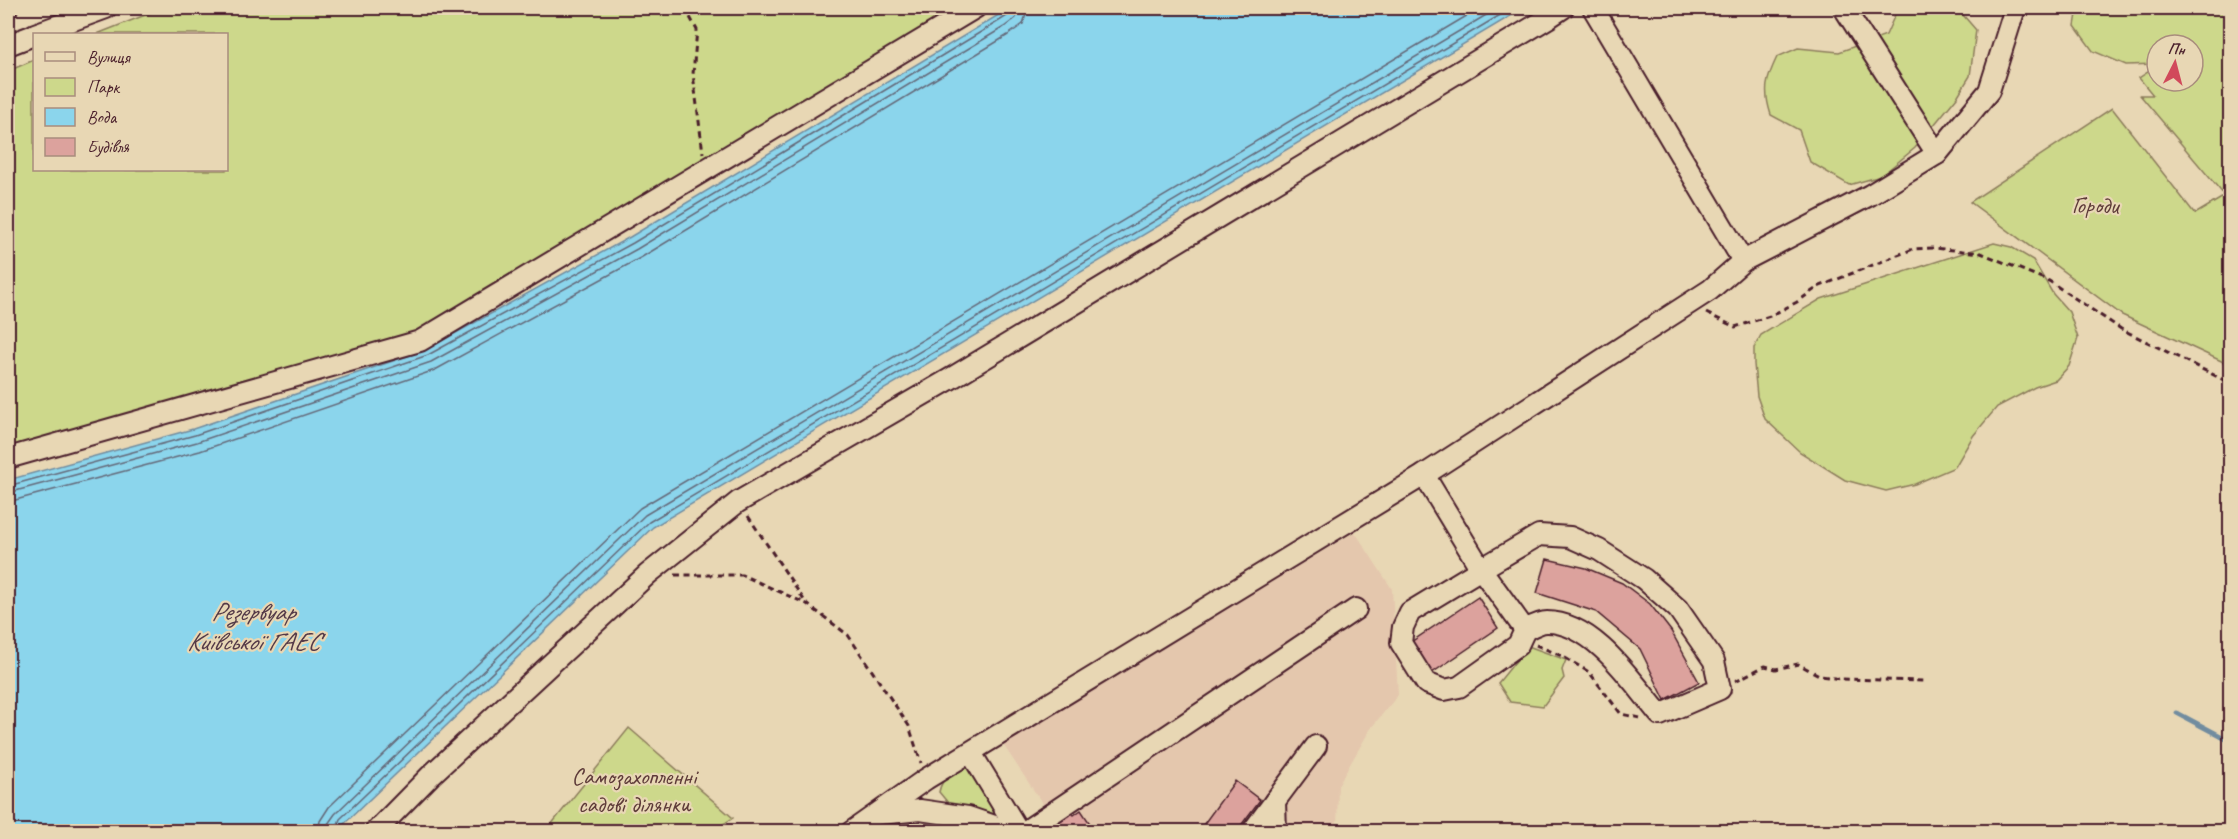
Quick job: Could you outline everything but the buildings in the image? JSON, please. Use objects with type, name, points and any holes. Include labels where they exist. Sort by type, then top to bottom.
[{"type":"street","points":[[40,33],[106,8]]},
{"type":"street","points":[[8,458],[420,340],[975,8]]},
{"type":"street","points":[[375,831],[431,775],[648,574],[738,502],[950,379],[1563,8]]},
{"type":"street","points":[[1593,8],[1743,261]]},
{"type":"street","points":[[1844,8],[1937,154]]},
{"type":"street","points":[[851,831],[926,780],[1424,475],[1689,305],[1743,261],[1870,195],[1937,154],[1989,91],[2014,8]]},
{"type":"street","points":[[8,45],[33,36]]},
{"type":"street","points":[[1424,475],[1522,636]]},
{"type":"street","points":[[1539,535],[1570,537],[1599,550],[1644,579],[1678,609],[1714,661],[1720,689],[1660,715],[1611,657],[1573,628],[1545,622],[1522,636],[1459,687],[1444,690],[1426,683],[1401,643],[1403,627],[1410,612],[1481,569],[1539,535]]},
{"type":"street","points":[[1024,831],[1356,609]]},
{"type":"street","points":[[1252,831],[1316,746]]},
{"type":"street","points":[[971,753],[1019,831]]},
{"type":"street","points":[[1275,801],[1276,831]]},
{"type":"street","points":[[878,814],[920,810],[968,817],[1012,831]]},
{"type":"path","points":[[685,8],[697,30],[693,74],[705,169]]},
{"type":"path","points":[[1689,305],[1736,327],[1770,316],[1797,302],[1818,287],[1913,249],[1934,248],[1981,253],[2049,280],[2121,329],[2230,383]]},
{"type":"path","points":[[738,502],[807,604]]},
{"type":"path","points":[[648,574],[742,575],[807,604],[848,635],[909,726],[926,780]]},
{"type":"path","points":[[1522,636],[1589,672],[1621,714],[1637,718],[1660,715]]},
{"type":"path","points":[[1720,689],[1765,666],[1776,669],[1798,664],[1821,676],[1840,679],[1924,681]]},
{"type":"shaded area","points":[[1355,532],[1392,589],[1398,695],[1371,728],[1338,785],[1337,831],[1061,831],[1002,743]]},
{"type":"green space","points":[[163,8],[975,8],[420,341],[8,458],[8,71],[33,60],[33,171],[228,171],[228,33],[100,33]]},
{"type":"green space","points":[[1898,8],[1957,8],[1976,30],[1970,76],[1957,97],[1915,148],[1881,176],[1849,185],[1810,162],[1799,130],[1771,115],[1766,92],[1768,79],[1777,57],[1798,48],[1839,52],[1886,35]]},
{"type":"green space","name":"Городи","points":[[2078,8],[2230,8],[2230,365],[2122,315],[1970,202],[2112,108],[2195,214],[2225,196],[2140,95],[2205,93],[2205,33],[2145,33],[2145,64],[2126,65],[2093,51],[2075,26]]},
{"type":"green space","name":"Городи","points":[[2145,74],[2145,85],[2139,78]]},
{"type":"green space","points":[[1994,243],[2011,247],[2033,260],[2053,294],[2069,312],[2078,338],[2069,366],[2056,380],[2035,387],[1997,407],[1973,436],[1955,467],[1915,484],[1886,491],[1845,480],[1800,452],[1765,419],[1757,396],[1754,364],[1754,348],[1761,335],[1821,299]]},
{"type":"green space","points":[[1528,646],[1566,660],[1562,670],[1564,678],[1543,706],[1510,702],[1498,683]]},
{"type":"green space","name":"Самозахопленні садові ділянки","points":[[629,728],[733,818],[713,831],[546,831]]},
{"type":"green space","points":[[970,766],[996,814],[949,804],[939,792],[946,778]]},
{"type":"water","name":"Резервуар Київської ГАЕС","points":[[1010,8],[1524,8],[653,527],[344,824],[340,831],[8,831],[8,480],[193,429],[425,350],[630,237]]},
{"type":"waterway","points":[[2177,713],[2230,741]]}]
